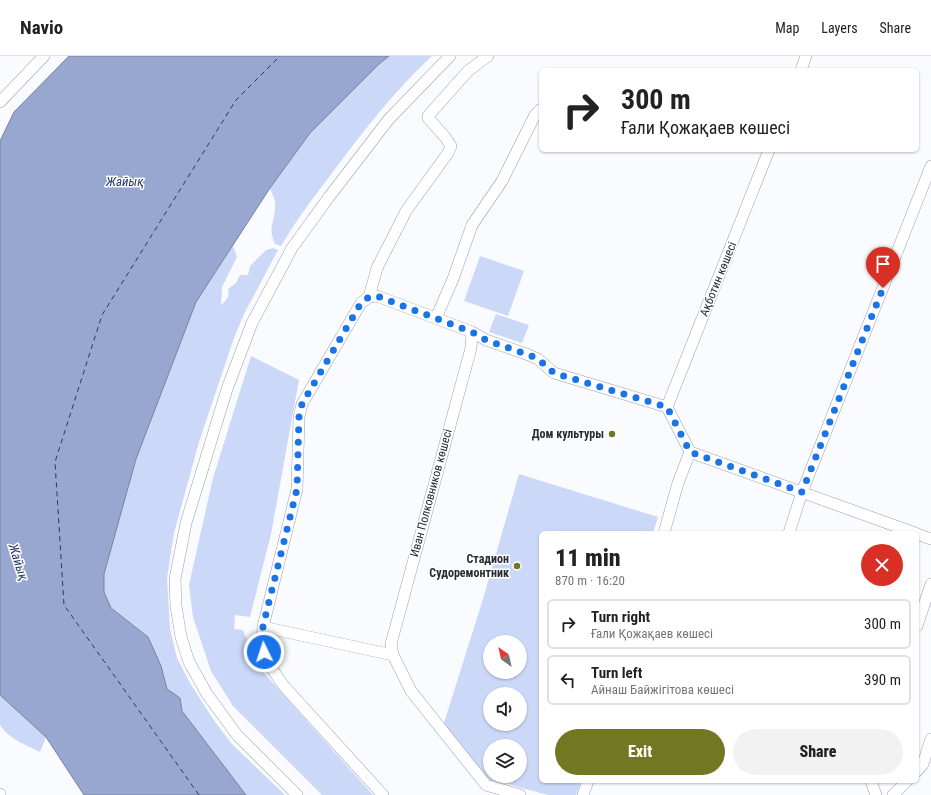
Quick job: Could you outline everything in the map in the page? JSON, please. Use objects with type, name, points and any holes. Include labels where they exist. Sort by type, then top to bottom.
[{"type":"street","points":[[0,102],[44,56]]},
{"type":"street","points":[[297,795],[237,735],[207,694],[189,662],[181,637],[176,606],[175,579],[186,523],[227,389],[252,323],[292,248],[389,119],[450,56]]},
{"type":"street","points":[[369,297],[377,268],[406,211],[448,153],[451,146],[428,118],[428,116],[468,71],[488,56]]},
{"type":"street","points":[[802,68],[806,56]]},
{"type":"street","points":[[436,318],[453,279],[472,225],[502,181],[535,115],[539,111]]},
{"type":"street","name":"Ақботин көшесі","points":[[667,407],[768,152]]},
{"type":"street","points":[[790,531],[802,492],[931,166]]},
{"type":"street","points":[[383,795],[283,685],[266,660],[262,644],[263,626],[297,489],[299,417],[302,404],[361,303],[369,297],[377,296],[472,332],[486,340],[529,355],[538,359],[554,373],[667,407],[690,452],[910,531]]},
{"type":"street","name":"Иван Полковников көшесі","points":[[472,332],[471,348],[391,644],[393,654],[411,692],[486,785],[520,795]]},
{"type":"street","points":[[665,531],[678,483],[690,452]]},
{"type":"street","points":[[919,534],[931,539]]},
{"type":"street","points":[[919,620],[931,584]]},
{"type":"street","points":[[263,626],[393,654]]},
{"type":"street","points":[[919,769],[923,764],[930,745]]},
{"type":"street","points":[[583,795],[587,783]]},
{"type":"street","points":[[872,783],[876,795]]},
{"type":"street","points":[[893,795],[905,783]]},
{"type":"shaded area","points":[[389,56],[432,56],[405,82],[369,125],[314,197],[281,246],[275,244],[271,228],[275,212],[275,204],[270,188],[310,133],[379,64]]},
{"type":"shaded area","points":[[233,246],[237,257],[222,287],[221,305],[228,296],[228,289],[236,283],[240,275],[248,275],[250,266],[266,250],[273,248],[278,250],[244,314],[234,338],[199,442],[174,533],[167,578],[170,629],[177,658],[190,683],[213,719],[231,743],[285,795],[246,795],[182,711],[180,698],[167,689],[161,666],[148,637],[111,608],[104,592],[104,574],[136,459],[196,302]]},
{"type":"shaded area","points":[[480,256],[524,271],[508,316],[464,301]]},
{"type":"shaded area","points":[[496,314],[529,325],[522,343],[489,332]]},
{"type":"shaded area","points":[[251,356],[299,380],[271,534],[250,617],[235,615],[234,629],[243,630],[256,664],[373,795],[322,795],[233,706],[211,671],[193,617],[189,585],[213,478]]},
{"type":"shaded area","name":"Стадион Судоремонтник","points":[[519,474],[658,517],[654,531],[539,531],[539,783],[580,783],[576,795],[548,795],[503,783],[527,783],[527,739],[483,739],[483,773],[443,726],[483,599]]},
{"type":"shaded area","points":[[0,695],[46,737],[40,752],[13,738],[0,725]]},
{"type":"water","name":"Жайық","points":[[69,56],[389,56],[379,64],[310,133],[270,188],[196,302],[136,459],[104,574],[104,592],[111,608],[148,637],[161,666],[167,689],[180,698],[182,711],[246,795],[84,795],[46,737],[0,695],[0,141],[14,112]]},
{"type":"ferry route","points":[[199,795],[64,605],[55,462],[102,315],[236,100],[280,56]]},
{"type":"place","name":"Дом культуры","points":[[612,434]]},
{"type":"place","name":"Стадион Судоремонтник","points":[[517,566]]},
{"type":"route","points":[[264,652],[262,644],[263,626],[297,489],[299,417],[302,404],[361,303],[369,297],[377,296],[472,332],[486,340],[529,355],[538,359],[554,373],[667,407],[690,452],[802,492],[883,288]]}]
